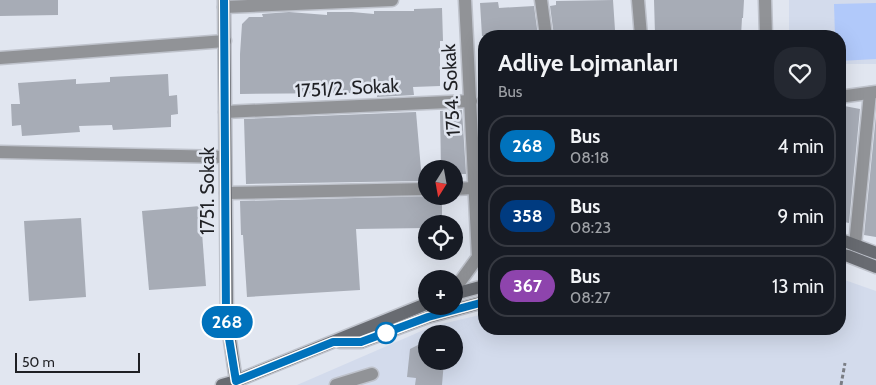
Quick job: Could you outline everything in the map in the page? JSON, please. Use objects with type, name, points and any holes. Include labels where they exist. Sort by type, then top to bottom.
[{"type":"street","points":[[224,4],[392,0]]},
{"type":"street","name":"1754. Sokak","points":[[463,279],[478,257],[465,0]]},
{"type":"street","points":[[541,0],[545,30]]},
{"type":"street","points":[[638,0],[640,30]]},
{"type":"street","points":[[765,0],[766,30]]},
{"type":"street","name":"1751. Sokak","points":[[224,4],[226,320],[236,381]]},
{"type":"street","points":[[0,58],[225,41]]},
{"type":"street","points":[[846,96],[873,93],[855,245]]},
{"type":"street","name":"1751/2. Sokak","points":[[225,112],[471,101]]},
{"type":"street","points":[[0,152],[225,157]]},
{"type":"street","points":[[463,189],[474,188]]},
{"type":"street","points":[[226,193],[418,189]]},
{"type":"street","points":[[846,242],[876,253]]},
{"type":"street","points":[[846,256],[876,267]]},
{"type":"street","points":[[463,290],[478,287]]},
{"type":"street","points":[[463,306],[478,303]]},
{"type":"street","points":[[222,385],[418,307]]},
{"type":"street","points":[[333,342],[361,342],[433,315]]},
{"type":"street","points":[[336,385],[372,374]]},
{"type":"path","points":[[841,385],[845,363]]},
{"type":"shaded area","points":[[789,0],[876,0],[876,64],[846,64],[846,30],[789,30]]},
{"type":"shaded area","points":[[876,3],[876,59],[846,61],[846,30],[835,30],[834,4]]},
{"type":"shaded area","points":[[846,280],[876,291],[876,385],[297,385],[418,333],[418,370],[463,370],[463,325],[437,325],[478,315],[478,335],[846,335]]},
{"type":"building","points":[[0,0],[58,0],[58,15],[0,16]]},
{"type":"building","points":[[613,0],[615,30],[553,30],[550,6],[556,5],[556,1]]},
{"type":"building","points":[[654,0],[744,0],[741,30],[655,30]]},
{"type":"building","points":[[498,2],[499,8],[534,6],[537,30],[482,30],[480,3]]},
{"type":"building","points":[[442,8],[443,41],[440,41],[440,86],[413,87],[414,95],[377,97],[377,87],[351,88],[351,93],[240,94],[242,24],[249,17],[263,17],[262,14],[289,12],[327,15],[327,12],[374,14],[374,11],[414,11],[414,9]]},
{"type":"building","points":[[168,74],[169,96],[177,95],[178,114],[171,115],[171,127],[113,130],[112,125],[79,126],[80,132],[22,136],[21,125],[12,126],[11,104],[20,104],[18,83],[76,79],[76,84],[110,82],[110,77]]},
{"type":"building","points":[[846,106],[860,109],[849,223],[846,222]]},
{"type":"building","points":[[462,110],[466,174],[463,174],[463,160],[441,160],[440,111]]},
{"type":"building","points":[[416,112],[420,160],[418,160],[418,181],[246,184],[244,119]]},
{"type":"building","points":[[876,115],[876,237],[864,235]]},
{"type":"building","points":[[418,197],[418,205],[442,205],[442,215],[418,215],[418,228],[356,229],[360,290],[247,297],[240,201]]},
{"type":"building","points":[[200,206],[206,286],[149,290],[142,211]]},
{"type":"building","points":[[81,218],[86,297],[29,301],[24,221]]},
{"type":"building","points":[[418,345],[418,370],[443,370],[442,385],[415,385],[416,378],[407,377],[410,349]]},
{"type":"bus line","name":"268","points":[[224,0],[226,320],[236,381],[333,342],[361,342],[428,317],[478,304]]}]
